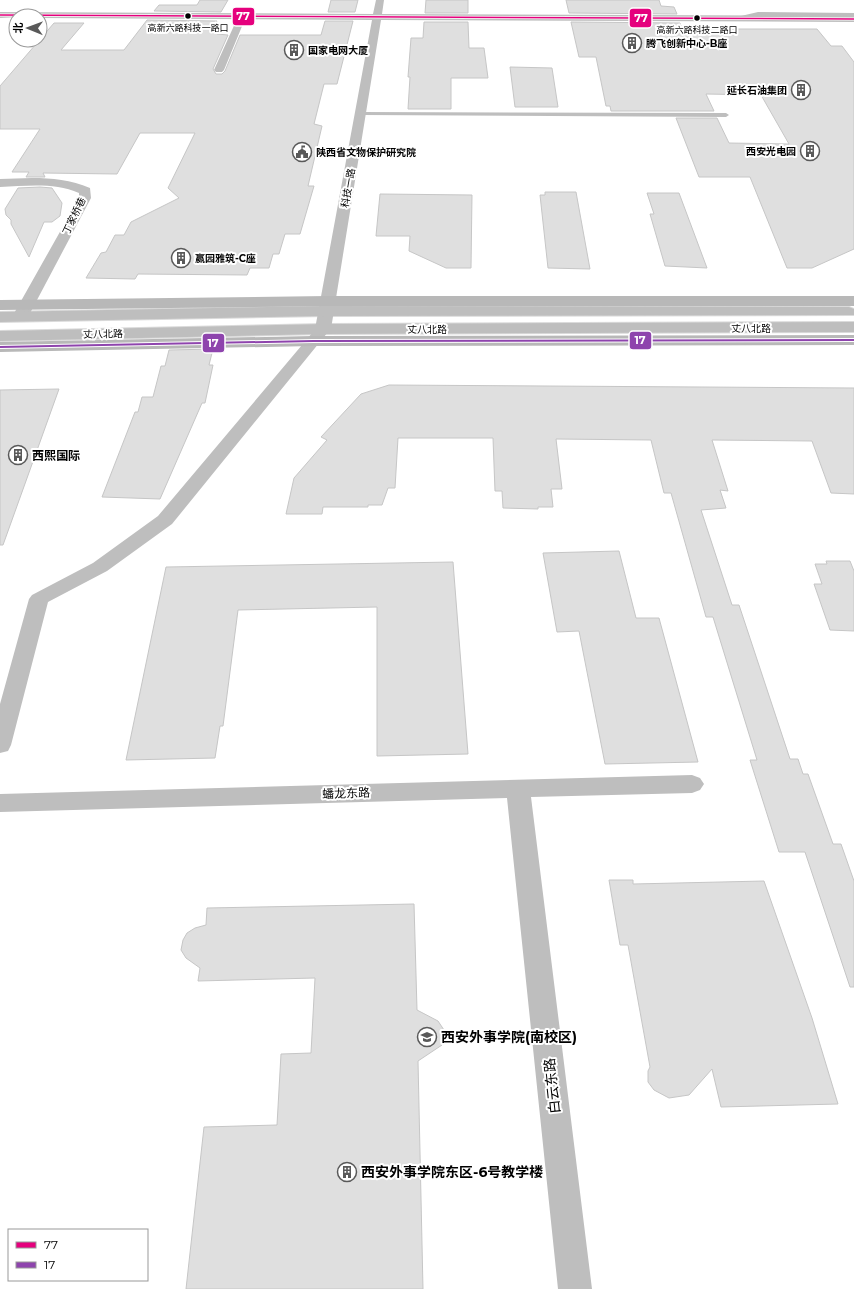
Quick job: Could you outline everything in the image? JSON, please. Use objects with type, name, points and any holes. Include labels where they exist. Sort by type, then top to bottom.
[{"type":"main road","points":[[327,306],[854,301]]},
{"type":"main road","points":[[0,305],[24,311]]},
{"type":"main road","points":[[0,347],[318,335],[854,340]]},
{"type":"street","name":"科技一路","points":[[318,335],[327,306],[362,113],[380,0]]},
{"type":"street","points":[[0,16],[747,20],[854,22]]},
{"type":"street","points":[[747,20],[854,17]]},
{"type":"street","points":[[48,18],[377,18]]},
{"type":"street","points":[[219,70],[241,19]]},
{"type":"street","points":[[747,20],[768,25],[854,26]]},
{"type":"street","name":"丁家桥巷","points":[[0,183],[63,184],[78,187],[85,191],[85,198],[24,311]]},
{"type":"street","name":"丈八北路","points":[[0,317],[24,311],[327,306],[854,312]]},
{"type":"street","name":"丈八北路","points":[[0,336],[318,335],[854,327]]},
{"type":"street","points":[[0,745],[39,599],[100,567],[165,520],[318,335]]},
{"type":"street","name":"蟠龙东路","points":[[0,803],[692,784]]},
{"type":"street","name":"白云东路","points":[[518,788],[575,1289]]},
{"type":"lane","points":[[362,113],[726,115]]},
{"type":"building","points":[[200,0],[228,0],[221,12],[154,11],[159,5],[197,5]]},
{"type":"building","points":[[331,0],[358,0],[355,12],[328,12]]},
{"type":"building","points":[[426,0],[468,0],[468,13],[425,13]]},
{"type":"building","points":[[566,0],[659,0],[661,6],[674,7],[677,14],[569,13]]},
{"type":"building","points":[[147,20],[217,21],[212,29],[220,29],[217,34],[228,35],[213,69],[216,74],[222,74],[225,71],[240,35],[321,35],[325,21],[353,21],[337,84],[324,84],[314,124],[322,126],[308,186],[314,186],[300,234],[285,234],[279,254],[273,254],[269,268],[250,268],[247,275],[138,274],[135,279],[86,278],[101,253],[106,252],[115,235],[124,235],[131,222],[179,198],[168,188],[195,133],[140,133],[117,174],[43,173],[45,177],[26,177],[29,172],[12,172],[40,129],[0,129],[0,86],[33,48],[48,48],[48,30],[54,23],[84,23],[61,50],[124,50]]},
{"type":"building","points":[[424,22],[468,22],[469,48],[484,48],[488,78],[451,78],[451,109],[408,109],[410,77],[408,77],[411,38],[423,38]]},
{"type":"building","points":[[571,22],[680,23],[682,29],[817,29],[831,46],[842,46],[854,62],[854,249],[812,268],[787,268],[750,177],[699,177],[676,118],[717,118],[729,143],[789,144],[761,95],[706,94],[714,111],[611,111],[610,106],[606,106],[596,57],[579,57]]},
{"type":"building","points":[[510,67],[552,68],[558,107],[515,107]]},
{"type":"building","points":[[18,188],[52,188],[62,203],[60,216],[52,222],[44,222],[29,257],[11,224],[11,220],[6,215],[5,209]]},
{"type":"building","points":[[545,192],[576,192],[590,269],[548,268],[540,195],[545,195]]},
{"type":"building","points":[[647,193],[679,193],[707,268],[665,266],[650,214],[654,214]]},
{"type":"building","points":[[380,194],[472,195],[471,268],[446,268],[409,251],[410,236],[376,236]]},
{"type":"building","points":[[213,349],[209,365],[213,365],[205,403],[202,403],[160,499],[102,497],[135,412],[138,412],[142,397],[153,397],[161,366],[165,366],[169,350]]},
{"type":"building","points":[[389,385],[854,388],[854,494],[831,493],[812,441],[712,440],[728,491],[720,490],[726,508],[701,510],[732,605],[739,605],[790,759],[798,759],[803,774],[808,774],[833,844],[841,844],[854,881],[854,987],[850,987],[805,852],[779,852],[750,760],[757,760],[713,617],[706,617],[671,493],[664,493],[651,440],[556,439],[562,489],[551,489],[553,507],[538,507],[538,509],[503,508],[502,491],[495,491],[493,438],[398,438],[395,488],[388,488],[382,505],[368,505],[368,507],[323,507],[322,514],[286,514],[294,478],[327,440],[321,437],[361,394]]},
{"type":"building","name":"西熙国际","points":[[59,389],[3,545],[0,545],[0,390]]},
{"type":"building","points":[[619,551],[636,618],[659,618],[698,762],[605,764],[579,631],[557,632],[543,553]]},
{"type":"building","points":[[826,561],[850,561],[854,571],[854,631],[830,630],[814,584],[822,584],[815,564],[827,564]]},
{"type":"building","points":[[453,562],[468,754],[377,756],[377,607],[238,610],[223,726],[220,726],[215,758],[126,760],[166,567]]},
{"type":"building","points":[[609,880],[633,880],[633,884],[764,881],[812,1018],[838,1104],[721,1107],[712,1069],[689,1095],[669,1098],[654,1090],[648,1082],[648,1071],[650,1067],[628,945],[620,945]]},
{"type":"building","name":"西安外事学院东区-6号教学楼","points":[[414,904],[417,1010],[438,1021],[444,1030],[442,1045],[418,1061],[423,1289],[186,1289],[204,1127],[277,1125],[281,1054],[311,1053],[315,978],[198,981],[200,968],[186,958],[181,950],[183,940],[187,933],[195,928],[206,925],[207,908]]},
{"type":"transit line","name":"77","points":[[0,15],[854,19]]},
{"type":"transit line","name":"17","points":[[0,347],[313,341],[854,340]]},
{"type":"place","name":"高新六路科技一路口","points":[[188,16]]},
{"type":"place","name":"高新六路科技二路口","points":[[697,18]]},
{"type":"place","name":"腾飞创新中心-B座","points":[[632,43]]},
{"type":"place","name":"国家电网大厦","points":[[294,50]]},
{"type":"place","name":"延长石油集团","points":[[801,90]]},
{"type":"place","name":"西安光电园","points":[[810,151]]},
{"type":"place","name":"陕西省文物保护研究院","points":[[302,152]]},
{"type":"place","name":"赢园雅筑-C座","points":[[181,258]]},
{"type":"place","name":"西熙国际","points":[[18,455]]},
{"type":"place","name":"西安外事学院(南校区)","points":[[427,1037]]},
{"type":"place","name":"西安外事学院东区-6号教学楼","points":[[347,1172]]}]
